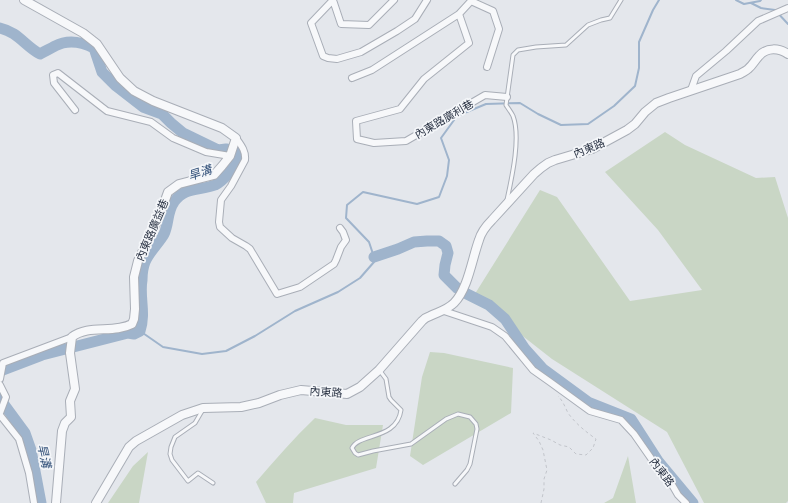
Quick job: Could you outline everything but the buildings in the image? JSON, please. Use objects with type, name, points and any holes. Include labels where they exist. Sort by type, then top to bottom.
[{"type":"street","points":[[24,0],[83,33],[97,44],[120,78],[134,91],[153,101],[222,128],[236,138],[245,151],[246,156],[231,186],[221,200],[220,227],[232,238],[250,250],[277,294],[300,287],[334,264],[341,247],[346,240],[340,228]]},
{"type":"street","points":[[394,0],[368,25],[341,24],[333,0],[311,23],[322,56],[337,59],[361,52],[415,19],[427,0]]},
{"type":"street","points":[[352,78],[372,70],[459,14],[470,1],[493,11],[499,29],[487,67]]},
{"type":"street","points":[[691,90],[696,76],[726,51],[758,21],[788,8]]},
{"type":"street","name":"內東路廣利巷","points":[[459,14],[469,43],[424,79],[400,109],[356,121],[357,139],[374,143],[406,141],[485,95],[507,97]]},
{"type":"street","name":"內東路","points":[[96,503],[129,447],[136,440],[182,414],[203,408],[241,407],[259,404],[301,390],[347,394],[360,387],[379,370],[422,321],[429,316],[453,305],[462,292],[479,239],[484,229],[541,168],[555,160],[592,149],[627,130],[656,103],[740,74],[748,69],[759,56],[766,51],[772,49],[780,50],[788,54]]},
{"type":"street","points":[[75,110],[54,84],[53,74],[58,73],[107,111],[151,122],[173,138],[206,152],[230,156]]},
{"type":"street","name":"內東路廣益巷","points":[[72,337],[78,332],[91,330],[111,330],[126,327],[132,324],[135,309],[134,277],[138,261],[159,217],[168,192],[179,184],[214,175],[230,156],[236,138]]},
{"type":"street","name":"內東路","points":[[444,310],[492,327],[505,336],[533,370],[590,410],[621,420],[634,434],[664,477],[671,483],[678,495],[686,503]]},
{"type":"street","points":[[0,379],[3,363],[72,337],[70,353],[75,389],[70,401],[71,417],[65,423],[62,431],[56,503]]},
{"type":"street","points":[[0,385],[6,397],[0,414],[19,439],[29,473],[34,503]]},
{"type":"lane","points":[[506,204],[513,169],[516,133],[513,115],[506,105],[513,55],[518,50],[566,45],[588,25],[610,18],[621,0]]},
{"type":"lane","points":[[379,370],[386,379],[389,397],[401,410],[400,417],[395,424],[380,434],[357,442],[352,448],[355,453],[358,455],[411,444],[446,419],[458,414],[470,417],[476,424],[477,429],[470,464],[455,484]]},
{"type":"lane","points":[[203,408],[195,424],[174,437],[170,454],[172,460],[188,482],[198,473],[213,483]]},
{"type":"path","points":[[540,503],[547,470],[543,450],[533,433],[560,445],[569,447],[576,454],[586,456],[593,448],[596,439],[573,420],[557,394],[558,387]]},
{"type":"green space","points":[[665,132],[685,145],[756,178],[775,177],[788,218],[788,501],[786,503],[704,503],[667,432],[552,359],[473,297],[540,190],[557,197],[630,301],[702,290],[658,230],[605,172]]},
{"type":"green space","points":[[430,352],[444,353],[513,368],[511,413],[423,465],[410,456],[422,377]]},
{"type":"green space","points":[[315,418],[346,425],[383,425],[376,468],[294,493],[293,503],[266,503],[256,482],[292,441]]},
{"type":"green space","points":[[148,452],[139,503],[108,503],[133,466]]},
{"type":"green space","points":[[628,456],[636,503],[604,503],[613,498]]},
{"type":"waterway","points":[[140,331],[163,347],[202,354],[226,351],[255,336],[295,311],[338,292],[360,278],[374,262],[374,257],[369,242],[346,218],[347,205],[363,192],[417,204],[439,197],[447,176],[449,160],[441,138],[457,116],[486,104],[520,103],[561,125],[588,124],[614,106],[635,86],[639,68],[639,42],[659,0]]},
{"type":"waterway","points":[[736,0],[744,4],[761,0]]},
{"type":"waterway","points":[[751,3],[761,8],[775,10],[788,24]]},
{"type":"waterway","name":"旱溝","points":[[0,28],[17,36],[40,54],[55,46],[70,42],[85,44],[94,48],[102,72],[116,86],[143,107],[162,114],[183,133],[218,150],[226,149],[236,151],[238,157],[237,161],[226,177],[218,183],[209,187],[183,193],[174,202],[169,213],[164,234],[145,262],[142,273],[142,324],[140,331],[134,334],[128,333],[42,355],[0,371]]},
{"type":"waterway","points":[[374,257],[414,242],[439,241],[446,246],[448,253],[444,275],[457,288],[489,305],[505,319],[525,349],[543,369],[588,402],[631,419],[658,461],[693,503]]},
{"type":"waterway","name":"旱溝","points":[[0,399],[25,433],[31,450],[41,503]]}]
